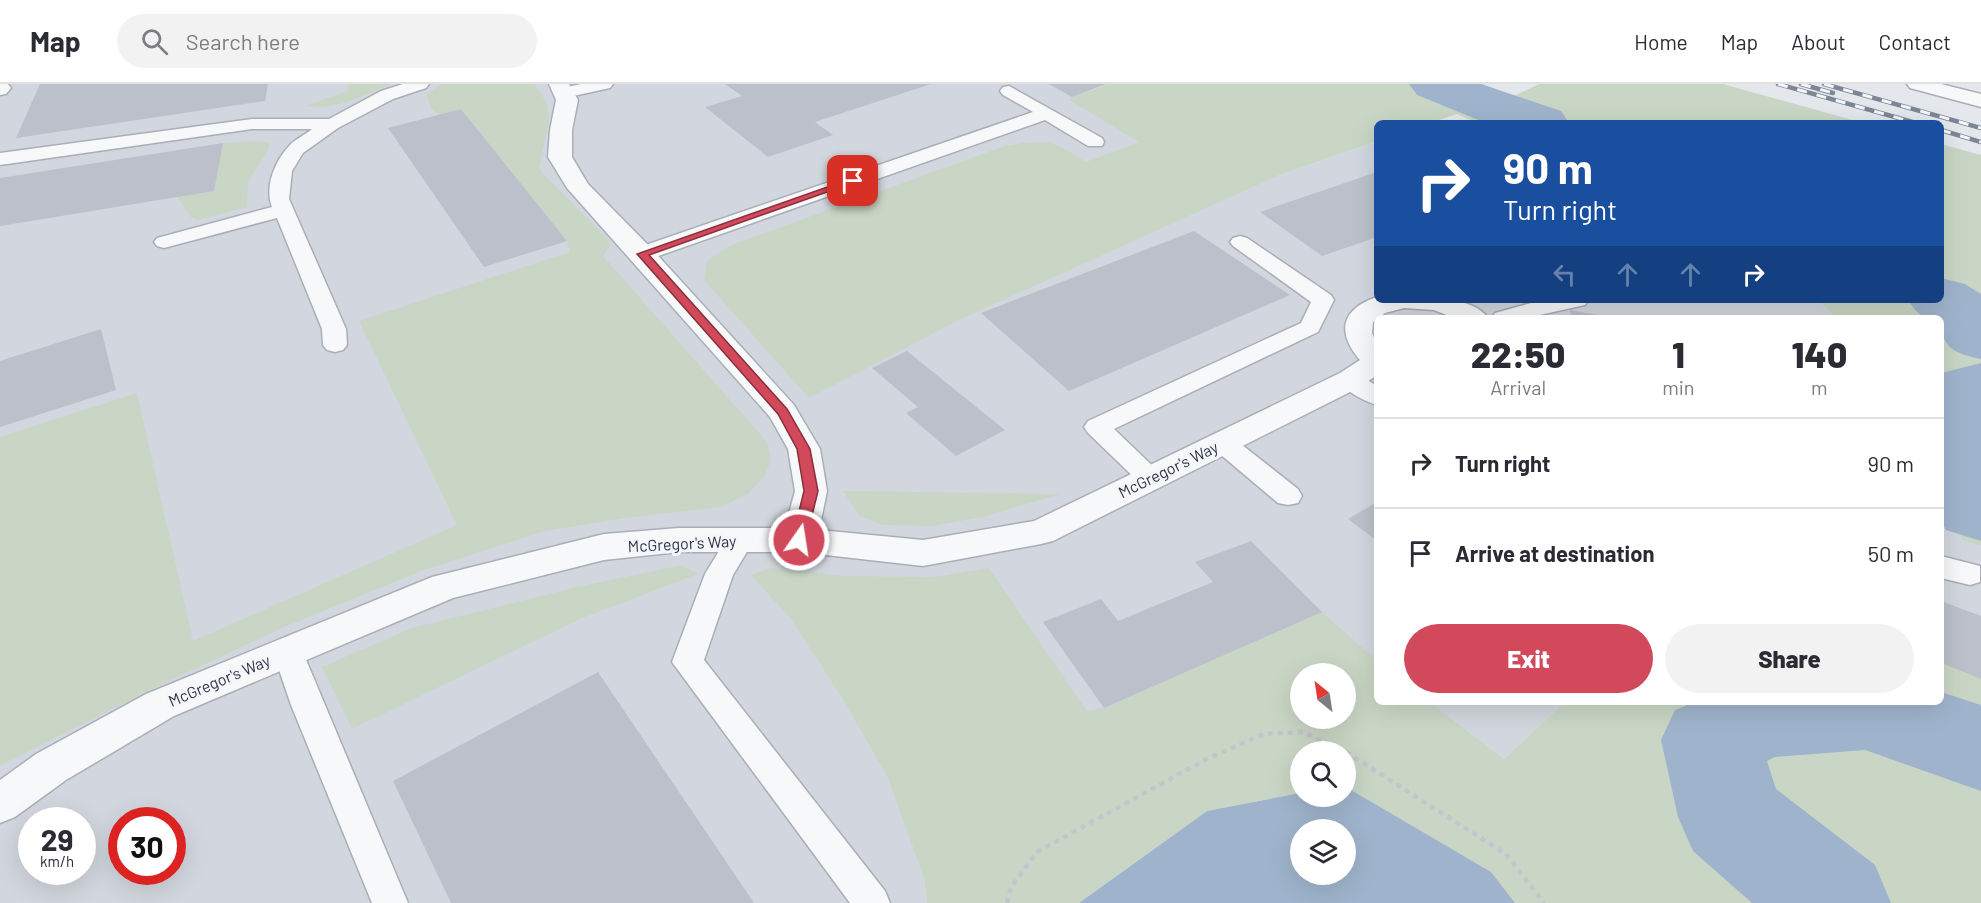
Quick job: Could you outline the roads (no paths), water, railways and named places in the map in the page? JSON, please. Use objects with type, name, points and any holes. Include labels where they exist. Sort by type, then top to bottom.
[{"type":"street","points":[[1917,84],[1978,96]]},
{"type":"street","points":[[562,89],[567,100],[561,130],[561,157],[579,188],[642,254],[783,412],[804,449],[811,491],[799,540]]},
{"type":"street","name":"McGregor's Way","points":[[0,804],[51,767],[160,705],[445,587],[604,547],[679,540],[799,540],[923,553],[1041,532],[1223,443],[1370,375],[1364,349],[1357,335],[1358,322],[1366,312],[1386,303]]},
{"type":"street","name":"McGregor's Way","points":[[1436,303],[1467,315]]},
{"type":"lane","points":[[335,345],[334,329],[279,199],[282,171],[296,148],[332,124],[387,95],[420,84]]},
{"type":"lane","points":[[562,89],[604,84]]},
{"type":"lane","points":[[1009,91],[1095,142]]},
{"type":"lane","points":[[642,254],[1047,113]]},
{"type":"lane","points":[[0,159],[252,124],[332,124]]},
{"type":"lane","points":[[164,242],[284,210]]},
{"type":"lane","points":[[1150,478],[1097,427],[1310,327],[1323,300],[1240,242]]},
{"type":"lane","points":[[1513,315],[1561,303]]},
{"type":"lane","points":[[1223,443],[1287,496]]},
{"type":"lane","points":[[740,540],[719,574],[688,662],[872,903]]},
{"type":"lane","points":[[1944,568],[1970,574]]},
{"type":"lane","points":[[288,651],[307,705],[390,903]]},
{"type":"water","points":[[1356,793],[1491,872],[1515,903],[1079,903],[1207,811],[1290,795],[1290,807],[1356,807]]},
{"type":"waterway","points":[[1435,84],[1488,106],[1532,120]]},
{"type":"waterway","points":[[1944,300],[1956,308],[1981,338]]},
{"type":"waterway","points":[[1944,396],[1981,386]]},
{"type":"waterway","points":[[1944,403],[1966,451],[1976,509],[1981,511]]},
{"type":"waterway","points":[[1835,903],[1731,817],[1711,740],[1764,717],[1866,709],[1981,748]]},
{"type":"railway","points":[[1778,84],[1905,120]]},
{"type":"railway","points":[[1801,84],[1833,93]]},
{"type":"railway","points":[[1824,84],[1981,128]]},
{"type":"railway","points":[[1944,131],[1981,142]]}]
